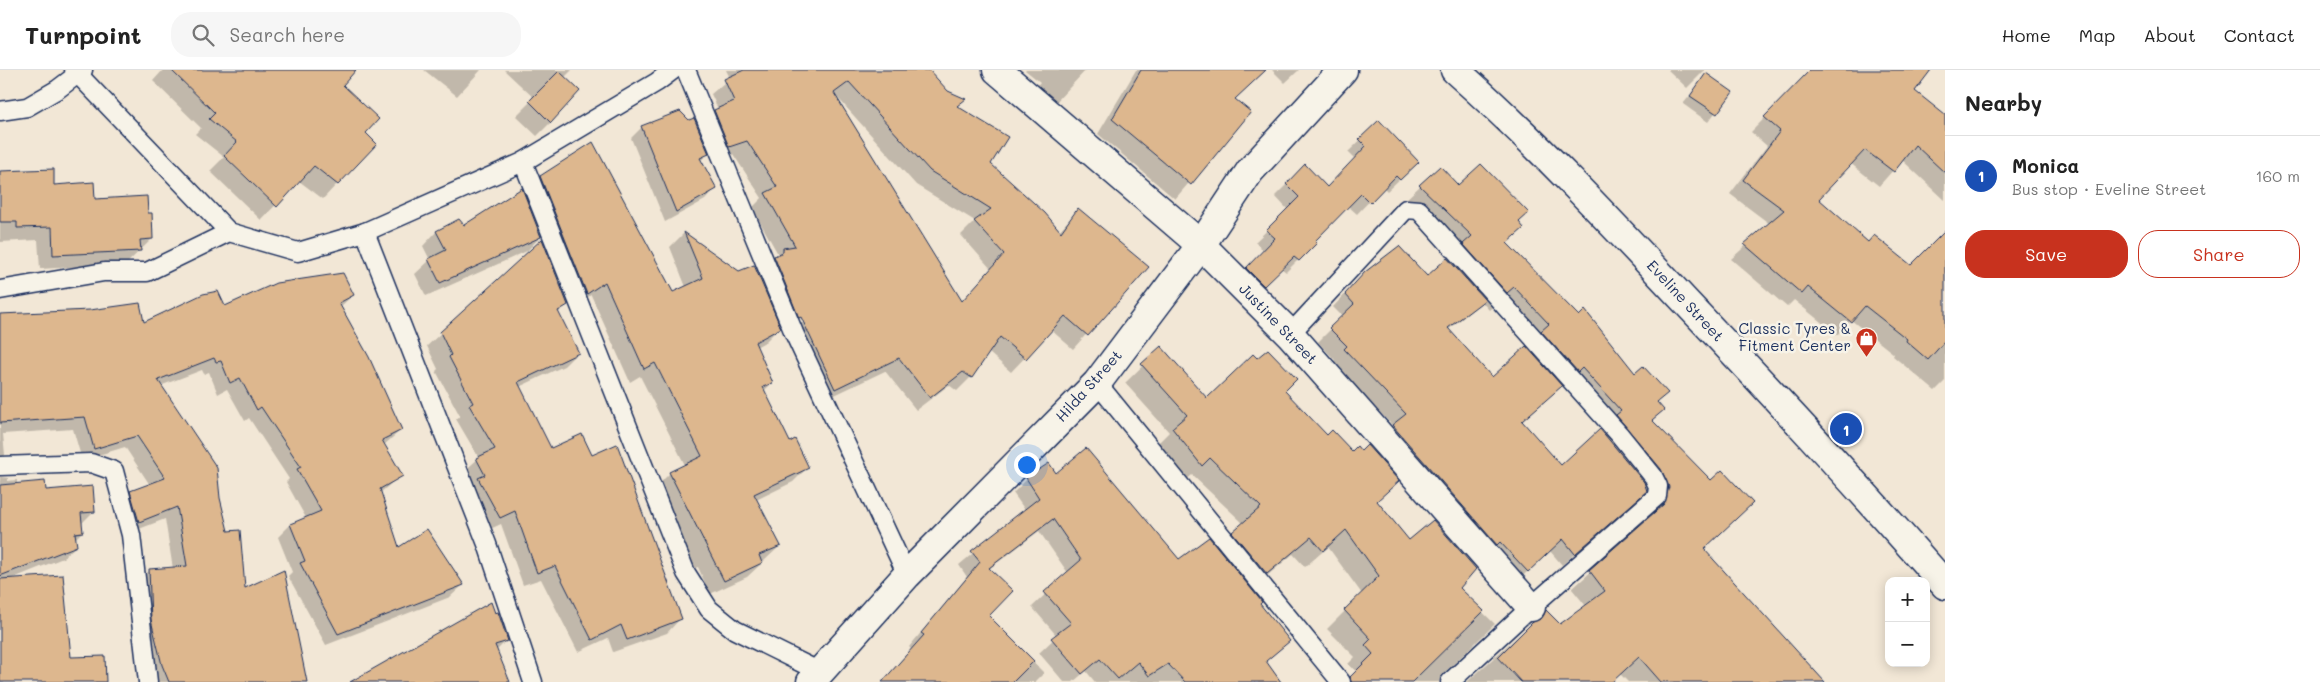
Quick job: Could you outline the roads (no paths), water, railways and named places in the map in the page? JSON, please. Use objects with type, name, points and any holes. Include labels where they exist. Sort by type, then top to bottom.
[{"type":"street","name":"Justine Street","points":[[997,70],[1201,245],[1290,334],[1530,607]]},
{"type":"street","name":"Hilda Street","points":[[814,677],[908,574],[1097,383],[1201,245],[1250,171],[1343,70]]},
{"type":"street","name":"Eveline Street","points":[[1455,70],[1496,107],[1583,192],[1839,464],[1945,585]]},
{"type":"lane","points":[[0,111],[27,107],[58,89],[78,71],[228,232],[298,252],[365,232],[523,162],[653,76],[672,70]]},
{"type":"lane","points":[[686,70],[794,333],[908,574]]},
{"type":"lane","points":[[523,162],[686,573],[709,609],[735,630],[814,677]]},
{"type":"lane","points":[[1290,334],[1406,209],[1415,208],[1419,210],[1619,434],[1653,476],[1658,486],[1657,496],[1530,607],[1450,682]]},
{"type":"lane","points":[[0,290],[104,272],[147,272],[228,232]]},
{"type":"lane","points":[[365,232],[487,544],[533,682]]},
{"type":"lane","points":[[1097,383],[1341,682]]},
{"type":"lane","points":[[0,466],[91,463],[114,471],[131,535],[148,682]]},
{"type":"place","name":"Classic Tyres & Fitment Center","points":[[1867,357]]},
{"type":"place","name":"Monica","points":[[1846,429]]}]
